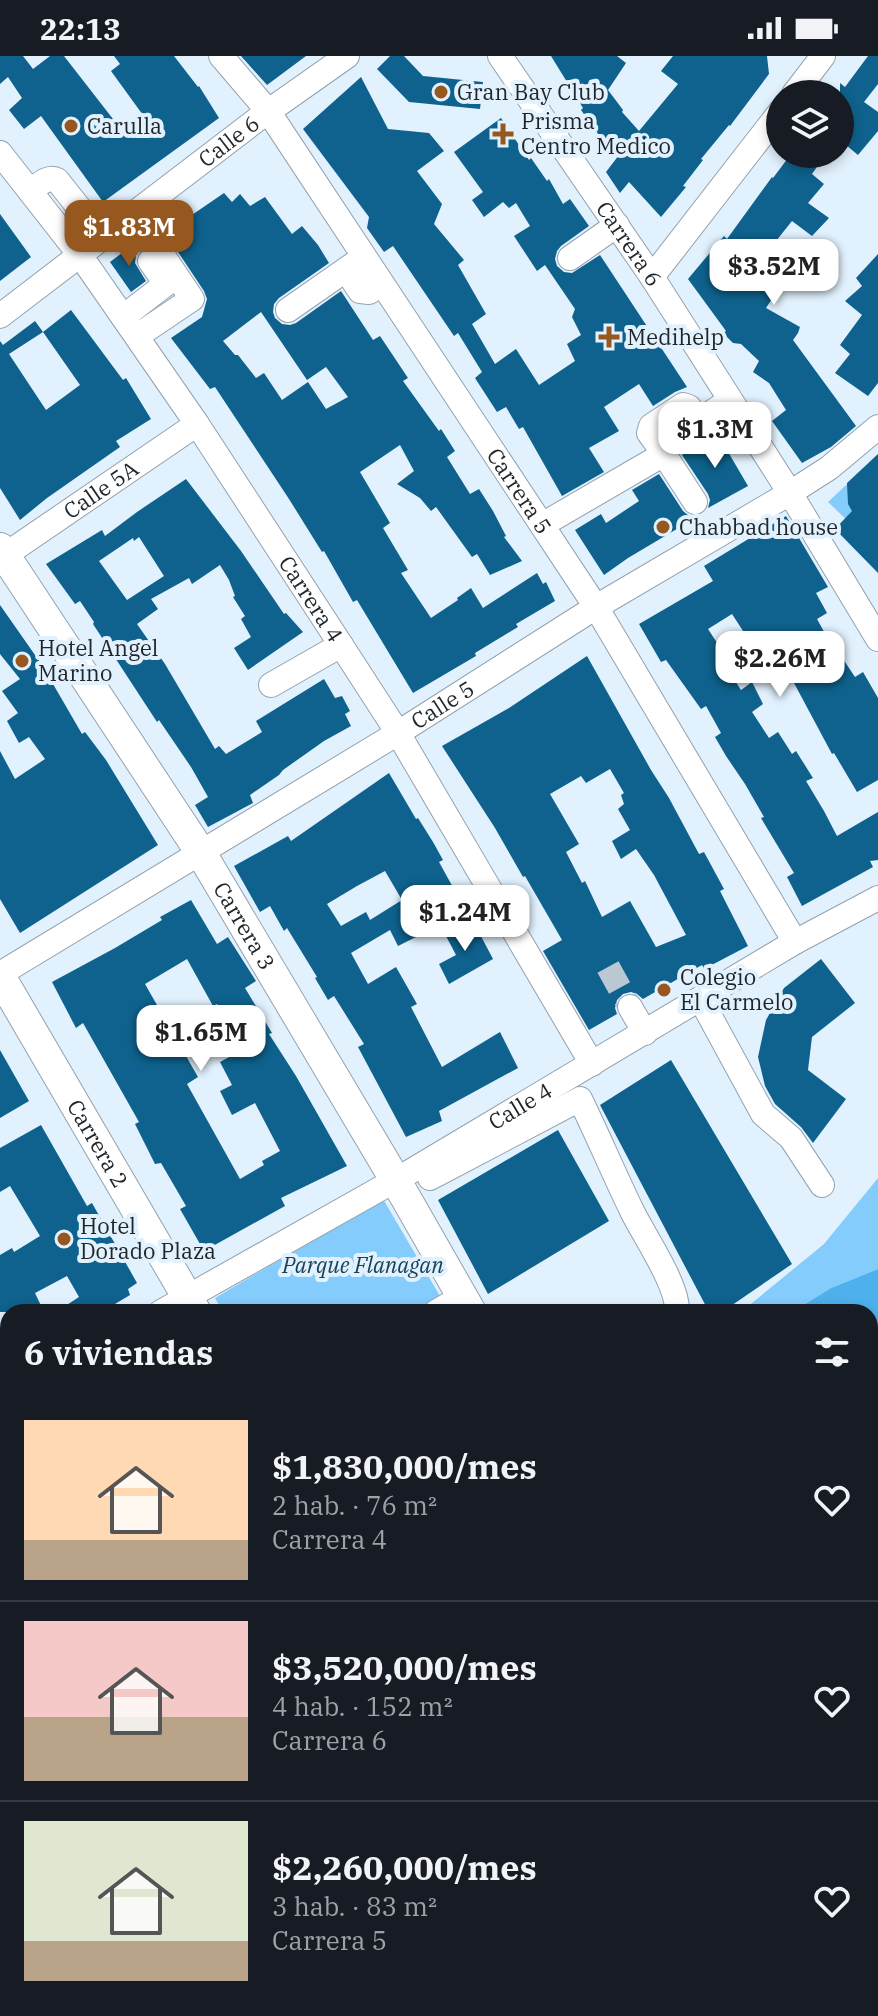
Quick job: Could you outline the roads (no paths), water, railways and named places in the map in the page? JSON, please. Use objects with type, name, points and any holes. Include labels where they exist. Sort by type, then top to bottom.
[{"type":"main road","name":"Carrera 3","points":[[2,552],[201,853],[467,1304]]},
{"type":"main road","name":"Carrera 2","points":[[0,975],[192,1304]]},
{"type":"street","name":"Carrera 5","points":[[221,56],[268,111],[355,264],[382,284],[596,607],[795,942]]},
{"type":"street","name":"Calle 6","points":[[0,316],[268,111],[347,56]]},
{"type":"street","name":"Carrera 6","points":[[500,56],[652,277],[790,493],[878,639]]},
{"type":"street","points":[[805,80],[823,56]]},
{"type":"street","points":[[652,277],[766,130]]},
{"type":"street","name":"Carrera 4","points":[[0,153],[80,255],[130,327],[341,645],[398,733],[592,1064]]},
{"type":"street","points":[[30,191],[49,179],[57,180],[103,238]]},
{"type":"street","points":[[129,218],[166,284],[130,327]]},
{"type":"street","points":[[570,258],[617,225]]},
{"type":"street","points":[[288,310],[355,264]]},
{"type":"street","points":[[542,525],[662,451],[730,400]]},
{"type":"street","name":"Calle 5A","points":[[2,552],[197,424]]},
{"type":"street","name":"Calle 5","points":[[0,975],[398,733],[596,607],[790,493],[829,468],[878,427]]},
{"type":"street","points":[[662,451],[695,502]]},
{"type":"street","points":[[271,685],[341,645]]},
{"type":"street","name":"Calle 4","points":[[542,1107],[592,1064],[795,942],[878,898]]},
{"type":"street","points":[[701,1000],[763,1114],[791,1138],[822,1185]]},
{"type":"street","points":[[630,1007],[645,1033]]},
{"type":"street","points":[[192,1304],[542,1107],[580,1099],[632,1211],[674,1290],[678,1304]]},
{"type":"tunnel","points":[[608,967],[630,1007]]},
{"type":"place","name":"Gran Bay Club","points":[[441,92]]},
{"type":"place","name":"Carulla","points":[[71,126]]},
{"type":"place","name":"Prisma Centro Medico","points":[[503,134]]},
{"type":"place","name":"Medihelp","points":[[609,337]]},
{"type":"place","name":"Chabbad house","points":[[663,527]]},
{"type":"place","name":"Hotel Angel Marino","points":[[22,661]]},
{"type":"place","name":"Colegio El Carmelo","points":[[664,990]]},
{"type":"place","name":"Hotel Dorado Plaza","points":[[64,1239]]},
{"type":"park label","name":"Parque Flanagan","points":[[363,1265]]}]
